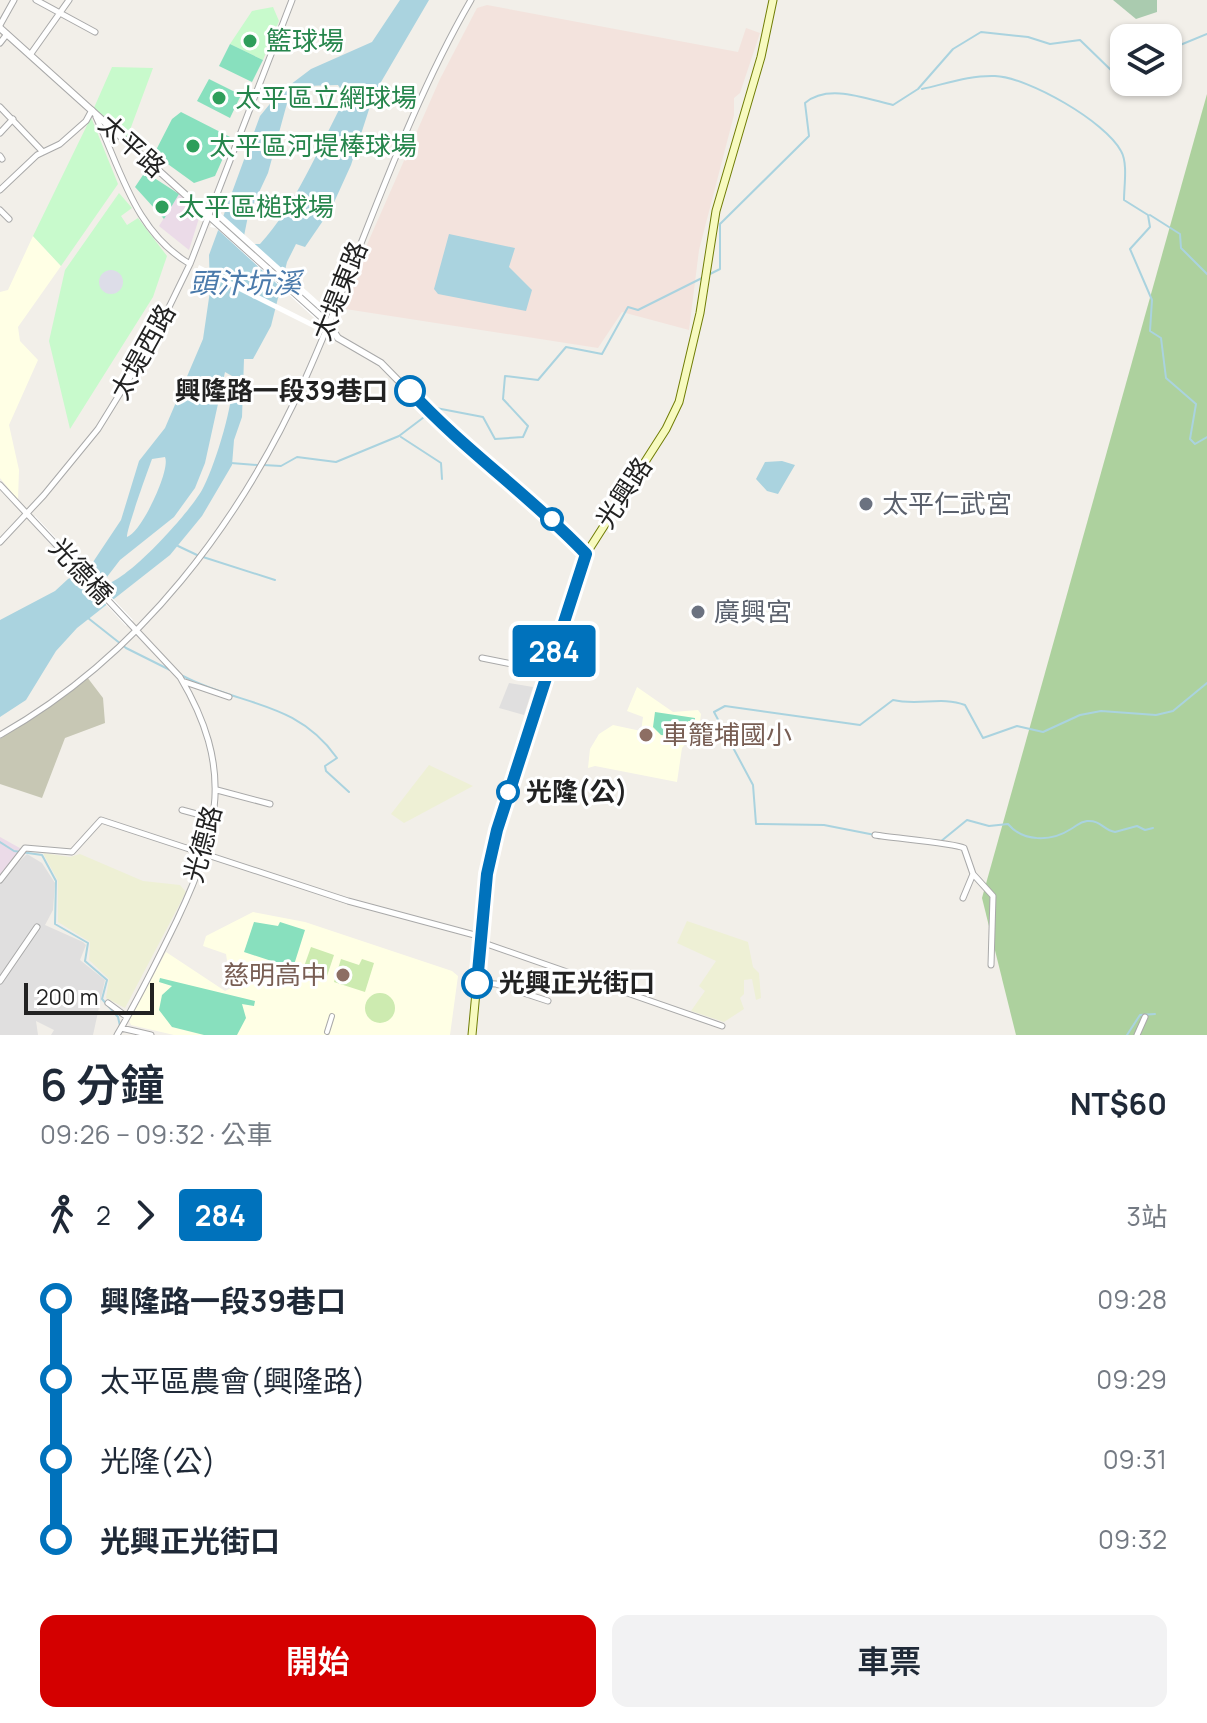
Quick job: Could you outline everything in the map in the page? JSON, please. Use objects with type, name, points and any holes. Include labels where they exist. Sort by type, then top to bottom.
[{"type":"main road","name":"光興路","points":[[472,1035],[493,847],[586,554],[675,412],[707,274],[716,211],[761,57],[773,0]]},
{"type":"street","points":[[0,26],[14,0]]},
{"type":"street","points":[[36,0],[95,32]]},
{"type":"street","points":[[30,55],[69,0]]},
{"type":"street","name":"太堤西路","points":[[0,542],[30,517],[109,413],[140,364],[190,264],[292,0]]},
{"type":"street","name":"太堤東路","points":[[0,735],[55,699],[158,611],[182,582],[260,468],[305,378],[414,113],[471,0]]},
{"type":"street","name":"太平路","points":[[0,26],[327,322],[338,338],[381,363],[433,416],[554,520],[586,554]]},
{"type":"street","points":[[0,43],[7,34]]},
{"type":"street","points":[[0,107],[43,152]]},
{"type":"street","points":[[0,190],[43,152],[60,144],[86,121],[92,110]]},
{"type":"street","name":"太平路","points":[[92,110],[130,199],[167,247],[190,264]]},
{"type":"street","points":[[0,133],[13,119]]},
{"type":"street","points":[[0,210],[9,219]]},
{"type":"street","name":"光德橋","points":[[0,485],[130,623]]},
{"type":"street","name":"光德路","points":[[117,1035],[168,938],[206,852],[215,819],[217,790],[211,743],[184,682],[130,623]]},
{"type":"street","points":[[482,658],[547,671]]},
{"type":"street","points":[[184,682],[229,697]]},
{"type":"street","points":[[217,790],[270,804]]},
{"type":"street","points":[[182,810],[215,819]]},
{"type":"street","points":[[0,880],[27,847],[72,852],[101,820],[348,901],[482,940],[722,1026]]},
{"type":"street","points":[[875,835],[937,845],[956,844],[964,848],[973,874],[993,896],[991,965]]},
{"type":"street","points":[[963,898],[973,874]]},
{"type":"street","points":[[0,981],[37,927]]},
{"type":"street","points":[[477,983],[496,984],[548,1001]]},
{"type":"street","points":[[108,1003],[127,1017]]},
{"type":"street","points":[[327,1032],[332,1016]]},
{"type":"street","points":[[1137,1035],[1145,1017]]},
{"type":"street","points":[[121,1028],[151,1035]]},
{"type":"shaded area","points":[[1113,0],[1157,0],[1157,12],[1136,19]]},
{"type":"shaded area","points":[[487,5],[738,52],[746,28],[760,33],[740,93],[734,98],[734,115],[699,250],[689,330],[622,312],[598,348],[339,308],[440,79],[477,8]]},
{"type":"shaded area","points":[[179,194],[200,215],[189,250],[159,226]]},
{"type":"shaded area","points":[[33,236],[61,266],[18,327],[20,341],[38,360],[9,425],[19,470],[18,500],[0,478],[0,292],[8,290]]},
{"type":"shaded area","points":[[111,270],[120,273],[123,282],[120,291],[111,294],[102,291],[99,282],[102,273]]},
{"type":"shaded area","points":[[87,677],[103,698],[105,723],[65,738],[42,798],[0,784],[0,739]]},
{"type":"shaded area","points":[[509,683],[533,687],[524,715],[499,708]]},
{"type":"shaded area","name":"車籠埔國小","points":[[637,687],[673,712],[698,710],[701,714],[699,729],[682,748],[677,782],[595,766],[588,768],[590,749],[599,734],[613,725],[641,731],[643,717],[627,711]]},
{"type":"shaded area","points":[[429,765],[473,786],[404,823],[391,814]]},
{"type":"shaded area","points":[[0,837],[27,852],[0,880]]},
{"type":"shaded area","points":[[43,853],[70,857],[80,854],[143,881],[180,885],[186,892],[125,1008],[106,998],[109,979],[89,960],[90,942],[58,922],[58,881]]},
{"type":"shaded area","points":[[27,854],[42,863],[55,883],[53,910],[45,925],[83,942],[86,945],[80,960],[105,980],[93,1035],[51,1035],[54,1030],[36,1021],[38,1035],[0,1035],[0,880]]},
{"type":"shaded area","name":"慈明高中","points":[[253,912],[305,922],[452,971],[458,976],[450,1035],[174,1035],[131,1025],[129,1020],[166,952],[225,991],[231,988],[226,954],[203,946],[206,936]]},
{"type":"shaded area","points":[[687,921],[748,942],[753,967],[759,973],[761,998],[756,1000],[752,979],[744,980],[744,994],[740,998],[744,1009],[724,1022],[691,1011],[705,991],[699,986],[716,961],[677,943]]},
{"type":"green space","points":[[273,7],[279,21],[263,60],[230,44],[252,11]]},
{"type":"green space","name":"太平區立網球場","points":[[230,44],[263,60],[252,82],[219,66]]},
{"type":"green space","points":[[112,67],[153,68],[127,138],[93,110]]},
{"type":"green space","name":"太平區立網球場","points":[[209,79],[241,95],[230,118],[197,101]]},
{"type":"green space","points":[[1207,94],[1207,1035],[1016,1035],[982,898]]},
{"type":"green space","name":"太平區河堤棒球場","points":[[181,112],[232,138],[215,176],[194,183],[154,154],[172,119]]},
{"type":"green space","points":[[91,117],[118,184],[61,266],[33,236]]},
{"type":"green space","name":"太平區槌球場","points":[[145,172],[179,194],[164,219],[135,187]]},
{"type":"green space","points":[[119,193],[132,208],[121,216],[127,225],[138,218],[167,256],[153,297],[70,429],[49,341],[65,270]]},
{"type":"green space","points":[[655,712],[695,718],[695,721],[688,721],[689,729],[682,737],[661,735],[653,727]]},
{"type":"green space","points":[[254,922],[278,926],[280,922],[305,930],[293,968],[244,952]]},
{"type":"green space","points":[[311,947],[334,955],[326,979],[302,972]]},
{"type":"green space","points":[[341,959],[359,965],[362,959],[374,963],[365,992],[334,982]]},
{"type":"green space","points":[[160,978],[255,1001],[254,1006],[242,1004],[246,1018],[237,1035],[204,1035],[172,1027],[159,1010],[162,995],[172,986],[159,982]]},
{"type":"green space","points":[[380,993],[391,997],[395,1008],[391,1019],[380,1023],[369,1019],[365,1008],[369,997]]},
{"type":"water","name":"頭汴坑溪","points":[[400,0],[429,0],[374,94],[351,165],[331,209],[305,247],[296,244],[287,262],[271,326],[253,359],[244,359],[242,417],[234,440],[232,465],[202,516],[170,555],[77,628],[56,651],[26,700],[0,717],[0,620],[87,571],[121,520],[139,461],[165,428],[203,339],[210,291],[209,255],[260,116],[278,94],[311,69],[372,42]],"holes":[[[338,85],[343,93],[342,104],[295,195],[260,244],[248,244],[244,236],[248,216],[268,173],[289,96],[305,86]],[[225,372],[232,376],[231,401],[218,451],[202,490],[171,530],[140,561],[111,583],[100,586],[120,560],[174,517],[195,488],[205,463]],[[165,457],[164,474],[140,525],[127,537],[152,459]]]},
{"type":"water","points":[[449,234],[515,248],[509,267],[532,290],[526,311],[438,294],[434,289]]},
{"type":"water","points":[[782,461],[795,465],[778,494],[767,491],[756,479],[765,462]]},
{"type":"pier","points":[[217,210],[327,309],[322,325],[216,228],[210,227]]},
{"type":"pier","points":[[199,265],[318,325],[317,330],[197,270]]},
{"type":"pier","points":[[35,516],[133,620],[126,626],[30,522]]},
{"type":"waterway","points":[[710,274],[720,269],[720,224],[809,136],[805,103],[814,97],[848,94],[893,105],[918,89],[953,49],[981,32],[1028,37],[1050,44],[1080,40],[1110,69]]},
{"type":"waterway","points":[[1182,44],[1207,34]]},
{"type":"waterway","points":[[922,89],[977,77],[1009,78],[1065,103],[1113,139],[1124,162],[1124,200],[1148,215],[1150,227],[1130,249],[1152,300],[1150,331],[1161,338],[1166,378],[1196,404],[1190,439],[1195,444],[1207,437]]},
{"type":"waterway","points":[[1150,215],[1180,234],[1181,248],[1207,274]]},
{"type":"waterway","points":[[263,465],[281,466],[297,457],[336,462],[399,436],[436,408],[483,417],[495,439],[523,437],[528,426],[503,399],[505,376],[538,380],[566,347],[602,354],[628,307],[638,310],[704,277]]},
{"type":"waterway","points":[[401,437],[441,463],[442,479]]},
{"type":"waterway","points":[[231,463],[257,465]]},
{"type":"waterway","points":[[178,546],[197,555]]},
{"type":"waterway","points":[[203,557],[275,580]]},
{"type":"waterway","points":[[88,618],[126,648],[170,670]]},
{"type":"waterway","points":[[183,676],[266,706],[304,725],[337,758],[325,766],[326,771],[349,792]]},
{"type":"waterway","points":[[875,835],[824,825],[756,824],[753,785],[714,712],[725,706],[860,725],[893,700],[948,701],[965,705],[983,738],[1017,726],[1043,732],[1080,715],[1101,711],[1156,715],[1173,711],[1207,683]]},
{"type":"waterway","points":[[940,842],[967,820],[989,826],[1008,824],[1021,834],[1038,838],[1055,836],[1087,821],[1115,832],[1137,826],[1145,830],[1153,828]]},
{"type":"waterway","points":[[0,842],[14,851],[42,855],[56,881],[55,924],[88,943],[85,961],[107,980],[102,999],[118,1017],[120,1026]]},
{"type":"waterway","points":[[1127,1035],[1140,1015],[1155,1014]]},
{"type":"bus line","name":"284","points":[[410,391],[433,416],[554,520],[586,554],[497,830],[487,874],[477,983]]},
{"type":"place","name":"籃球場","points":[[250,41]]},
{"type":"place","name":"太平區立網球場","points":[[219,98]]},
{"type":"place","name":"太平區河堤棒球場","points":[[193,146]]},
{"type":"place","name":"太平區槌球場","points":[[162,207]]},
{"type":"place","name":"興隆路一段39巷口","points":[[410,391]]},
{"type":"place","name":"太平仁武宮","points":[[866,504]]},
{"type":"place","name":"廣興宮","points":[[698,612]]},
{"type":"place","name":"車籠埔國小","points":[[646,735]]},
{"type":"place","name":"光隆(公)","points":[[508,792]]},
{"type":"place","name":"慈明高中","points":[[343,975]]},
{"type":"place","name":"光興正光街口","points":[[477,983]]}]
